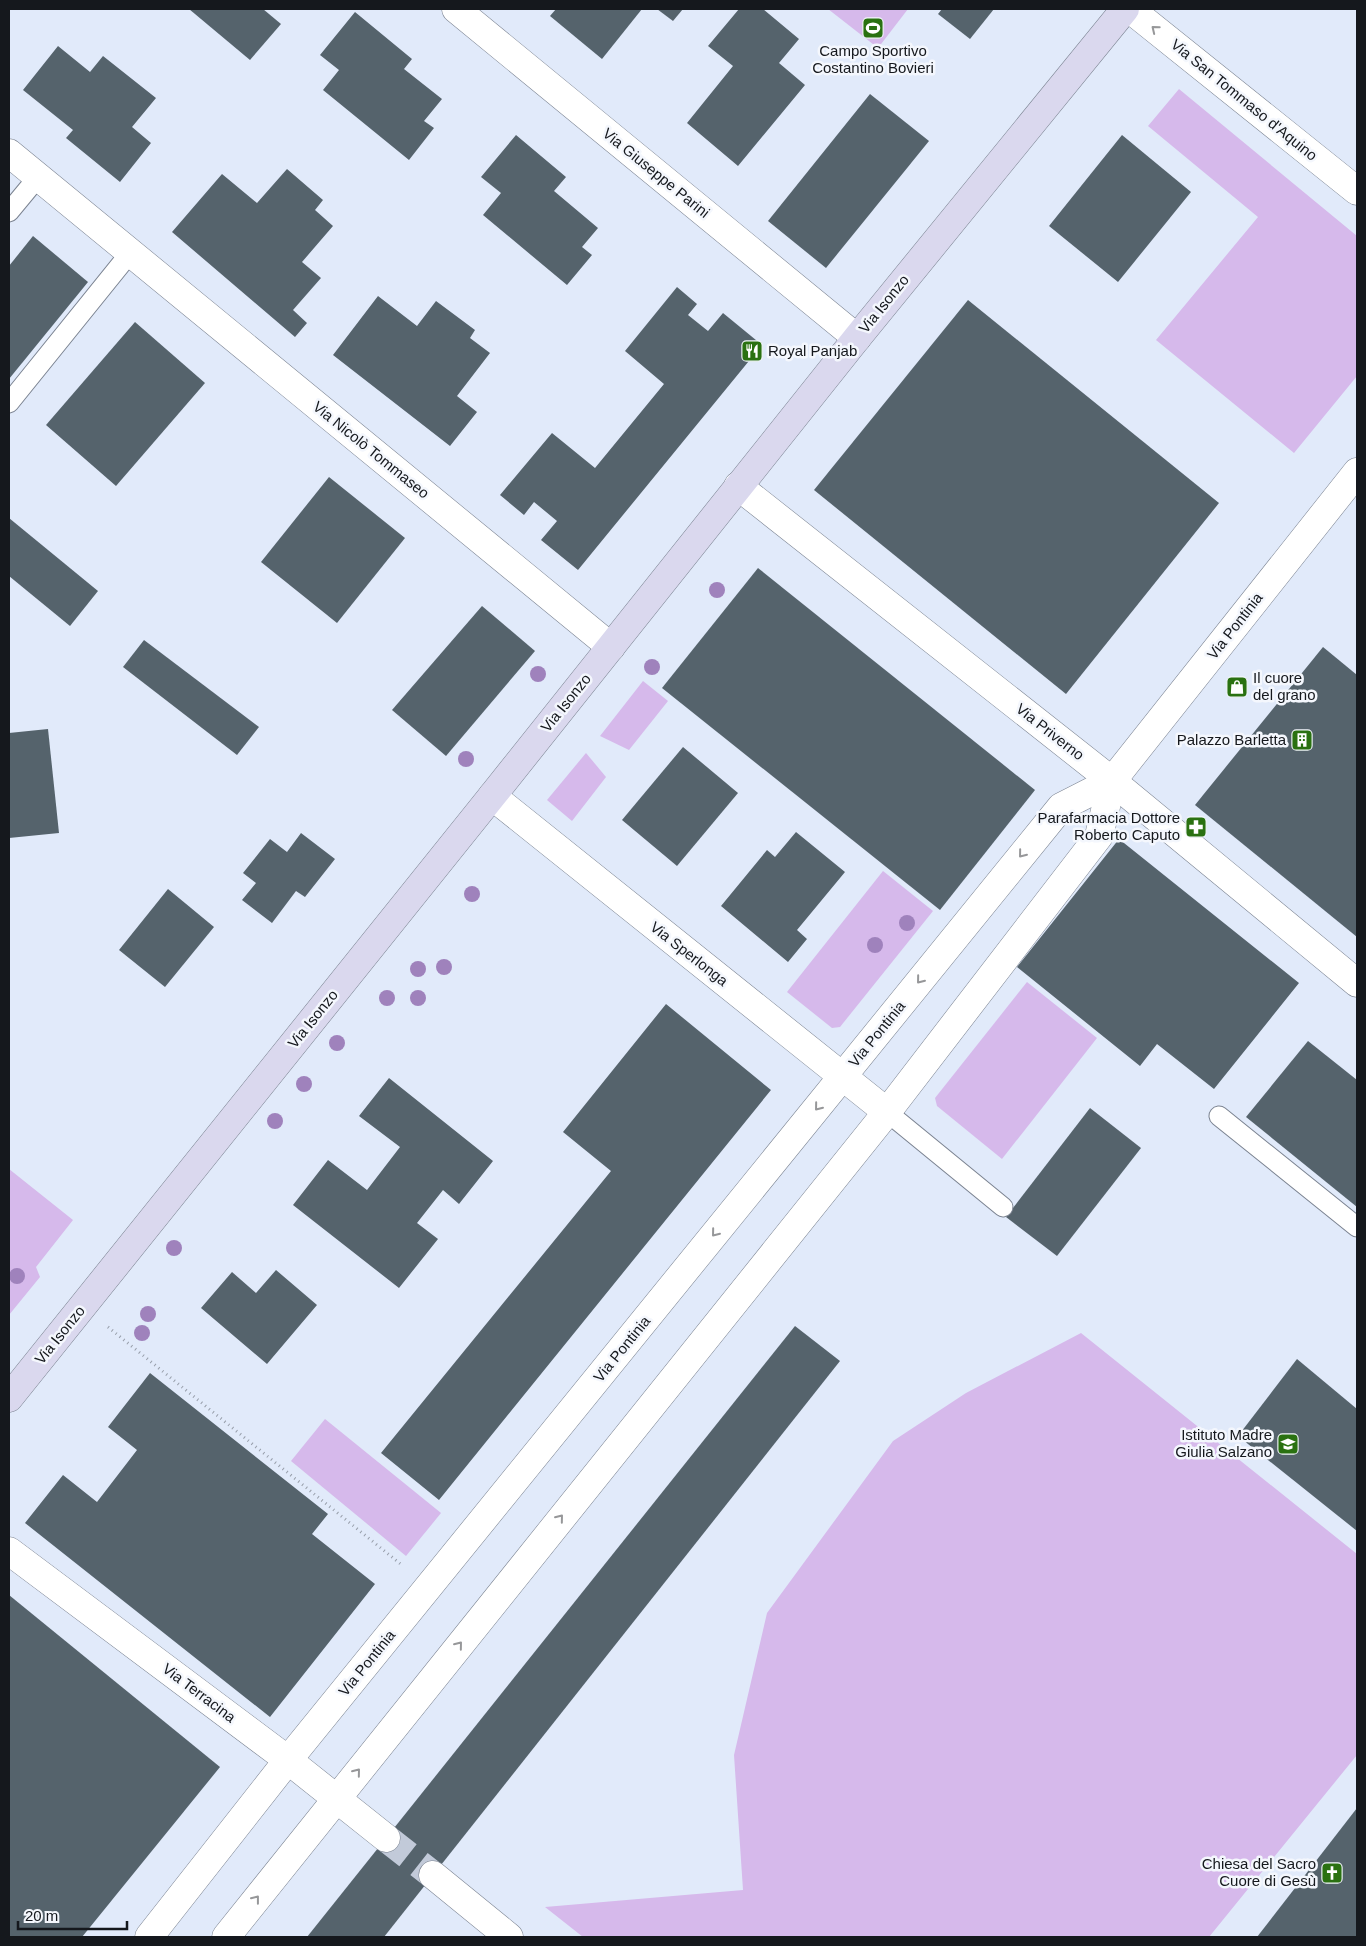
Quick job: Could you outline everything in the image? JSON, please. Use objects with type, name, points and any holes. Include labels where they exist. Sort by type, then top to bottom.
[{"type":"main road","name":"Via Isonzo","points":[[9,1398],[738,486],[1125,9]]},
{"type":"street","name":"Via Giuseppe Parini","points":[[456,9],[857,338]]},
{"type":"street","name":"Via San Tommaso d'Aquino","points":[[1130,9],[1357,191]]},
{"type":"street","name":"Via Nicolò Tommaseo","points":[[9,153],[611,647]]},
{"type":"street","name":"Via Pontinia","points":[[149,1937],[288,1760],[1061,807],[1112,781],[1357,472]]},
{"type":"street","name":"Via Priverno","points":[[738,486],[1112,781],[1357,984]]},
{"type":"street","name":"Via Pontinia","points":[[226,1937],[887,1112],[1099,836],[1112,781]]},
{"type":"street","name":"Via Sperlonga","points":[[492,796],[887,1112]]},
{"type":"street","name":"Via Terracina","points":[[9,1551],[288,1760],[386,1838]]},
{"type":"street","points":[[433,1875],[509,1937]]},
{"type":"lane","points":[[9,212],[38,177]]},
{"type":"lane","points":[[9,404],[130,253]]},
{"type":"lane","points":[[887,1112],[1003,1207]]},
{"type":"lane","points":[[1219,1116],[1357,1227]]},
{"type":"path","points":[[83,1306],[429,1587]]},
{"type":"shaded area","name":"Campo Sportivo Costantino Bovieri","points":[[828,9],[908,9],[878,48]]},
{"type":"shaded area","points":[[1179,89],[1357,236],[1357,376],[1294,453],[1156,340],[1258,217],[1148,126]]},
{"type":"shaded area","points":[[643,681],[668,701],[629,750],[600,736]]},
{"type":"shaded area","points":[[586,753],[606,777],[572,821],[547,800]]},
{"type":"shaded area","points":[[883,871],[933,911],[840,1027],[832,1028],[787,992]]},
{"type":"shaded area","points":[[1027,982],[1097,1038],[1002,1159],[937,1106],[935,1098]]},
{"type":"shaded area","points":[[9,1169],[73,1220],[36,1267],[40,1277],[9,1315]]},
{"type":"shaded area","points":[[1081,1333],[1357,1554],[1357,1755],[1209,1937],[583,1937],[545,1907],[743,1890],[734,1755],[767,1613],[893,1441],[966,1393]]},
{"type":"shaded area","points":[[325,1419],[441,1513],[406,1556],[291,1461]]},
{"type":"building","points":[[189,9],[263,9],[281,24],[250,60]]},
{"type":"building","points":[[556,9],[642,9],[602,59],[550,16]]},
{"type":"building","points":[[657,9],[683,9],[673,21]]},
{"type":"building","points":[[739,9],[763,9],[799,39],[779,63],[805,85],[738,166],[687,123],[733,66],[708,46]]},
{"type":"building","points":[[942,9],[994,9],[970,39],[938,14]]},
{"type":"building","points":[[355,12],[412,59],[404,69],[442,99],[424,121],[434,128],[409,160],[323,90],[339,70],[320,55]]},
{"type":"building","points":[[58,46],[90,72],[103,56],[156,98],[132,127],[151,143],[120,182],[66,138],[73,130],[23,90]]},
{"type":"building","points":[[870,94],[929,141],[826,268],[768,221]]},
{"type":"building","points":[[516,135],[566,177],[554,191],[598,228],[582,247],[592,255],[567,285],[483,215],[501,193],[481,177]]},
{"type":"building","points":[[1122,135],[1191,192],[1118,282],[1049,226]]},
{"type":"building","points":[[287,169],[323,200],[315,210],[333,226],[302,262],[321,278],[293,310],[307,323],[295,337],[172,232],[222,174],[257,203]]},
{"type":"building","points":[[33,236],[88,282],[9,379],[9,266]]},
{"type":"building","points":[[677,287],[697,304],[688,315],[708,331],[723,313],[762,345],[578,570],[541,540],[557,521],[534,502],[524,515],[500,495],[552,433],[595,468],[664,384],[625,351]]},
{"type":"building","points":[[378,296],[417,326],[436,301],[475,330],[470,338],[490,353],[457,396],[477,412],[450,446],[333,355]]},
{"type":"building","points":[[968,300],[1219,503],[1066,694],[814,490]]},
{"type":"building","points":[[135,322],[205,383],[116,486],[46,425]]},
{"type":"building","points":[[329,477],[405,538],[337,623],[261,562]]},
{"type":"building","points":[[9,518],[98,591],[70,626],[9,576]]},
{"type":"building","points":[[758,568],[1035,790],[940,910],[662,688]]},
{"type":"building","points":[[482,606],[535,651],[446,756],[392,710]]},
{"type":"building","points":[[144,640],[259,727],[237,755],[123,667]]},
{"type":"building","name":"Palazzo Barletta","points":[[1323,647],[1357,675],[1357,937],[1195,805]]},
{"type":"building","points":[[48,729],[59,833],[9,838],[9,733]]},
{"type":"building","points":[[683,747],[738,793],[677,866],[622,820]]},
{"type":"building","points":[[796,832],[845,872],[797,930],[807,939],[788,962],[721,906],[767,850],[775,857]]},
{"type":"building","points":[[301,833],[335,859],[305,897],[296,891],[272,923],[242,900],[256,883],[243,873],[270,839],[287,852]]},
{"type":"building","points":[[1119,839],[1299,983],[1214,1089],[1157,1044],[1140,1066],[1017,967]]},
{"type":"building","points":[[168,889],[214,927],[165,987],[119,950]]},
{"type":"building","points":[[666,1004],[771,1090],[439,1500],[381,1453],[611,1171],[563,1132]]},
{"type":"building","points":[[1308,1041],[1357,1080],[1357,1207],[1246,1117]]},
{"type":"building","points":[[389,1078],[493,1161],[459,1204],[443,1190],[417,1223],[438,1239],[399,1288],[293,1205],[328,1160],[367,1190],[400,1147],[359,1116]]},
{"type":"building","points":[[1090,1108],[1141,1148],[1057,1256],[1006,1217]]},
{"type":"building","points":[[276,1270],[317,1305],[267,1364],[201,1308],[232,1272],[256,1293]]},
{"type":"building","points":[[795,1326],[840,1361],[384,1937],[307,1937]]},
{"type":"building","points":[[1297,1359],[1357,1409],[1357,1531],[1238,1436]]},
{"type":"building","points":[[150,1373],[328,1514],[312,1534],[375,1584],[270,1717],[25,1523],[63,1475],[97,1502],[137,1450],[108,1427]]},
{"type":"building","points":[[9,1595],[220,1767],[82,1937],[9,1937]]},
{"type":"building","name":"Chiesa del Sacro Cuore di Gesù","points":[[1357,1808],[1357,1937],[1257,1937]]},
{"type":"tunnel","points":[[386,1838],[433,1875]]},
{"type":"place","name":"Campo Sportivo Costantino Bovieri","points":[[873,28]]},
{"type":"place","name":"Royal Panjab","points":[[752,351]]},
{"type":"place","name":"Il cuore del grano","points":[[1237,687]]},
{"type":"place","name":"Palazzo Barletta","points":[[1302,740]]},
{"type":"place","name":"Parafarmacia Dottore Roberto Caputo","points":[[1196,827]]},
{"type":"place","name":"Istituto Madre Giulia Salzano","points":[[1288,1444]]},
{"type":"place","name":"Chiesa del Sacro Cuore di Gesù","points":[[1332,1873]]}]
